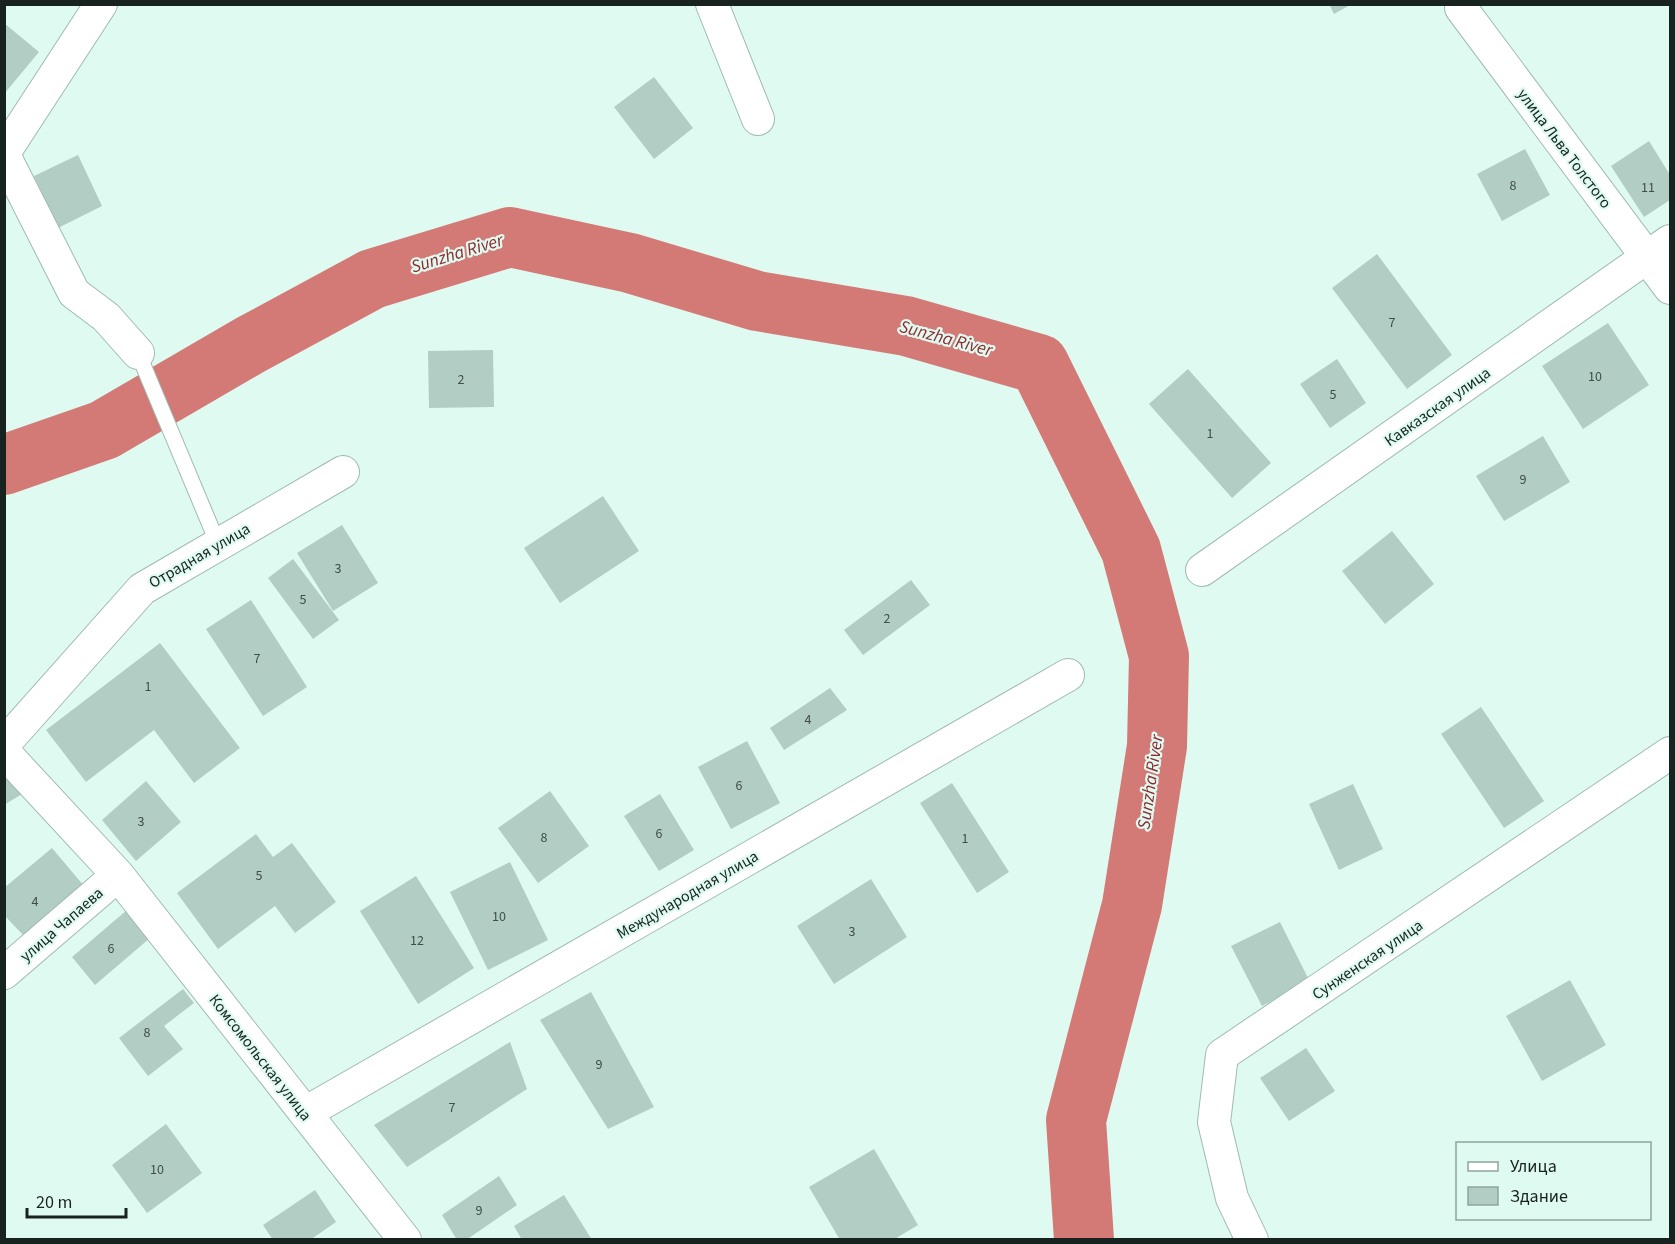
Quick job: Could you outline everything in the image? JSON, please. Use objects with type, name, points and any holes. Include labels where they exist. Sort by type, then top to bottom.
[{"type":"street","points":[[101,4],[4,154],[74,293],[106,317],[138,353]]},
{"type":"street","points":[[712,4],[758,120]]},
{"type":"street","name":"улица Льва Толстого","points":[[1461,8],[1659,250],[1671,288]]},
{"type":"street","name":"Кавказская улица","points":[[1202,570],[1659,250]]},
{"type":"street","name":"Отрадная улица","points":[[4,744],[142,589],[343,472]]},
{"type":"street","name":"Международная улица","points":[[305,1113],[1068,675]]},
{"type":"street","points":[[4,752],[118,875]]},
{"type":"street","name":"Сунженская улица","points":[[1252,1239],[1232,1198],[1214,1122],[1222,1056],[1671,753]]},
{"type":"street","name":"Комсомольская улица","points":[[118,875],[405,1239]]},
{"type":"street","name":"улица Чапаева","points":[[4,973],[118,875]]},
{"type":"lane","points":[[138,353],[179,446],[218,544]]},
{"type":"building","points":[[1329,4],[1352,4],[1334,14]]},
{"type":"building","points":[[4,23],[39,52],[4,94]]},
{"type":"building","points":[[654,77],[693,128],[654,159],[614,107]]},
{"type":"building","points":[[1649,141],[1670,175],[1670,200],[1644,217],[1611,166]]},
{"type":"building","points":[[1525,149],[1550,195],[1502,221],[1477,174]]},
{"type":"building","points":[[78,155],[102,206],[58,228],[34,176]]},
{"type":"building","points":[[1377,254],[1452,355],[1407,389],[1332,288]]},
{"type":"building","points":[[1608,323],[1649,385],[1583,429],[1542,366]]},
{"type":"building","points":[[493,350],[494,407],[429,408],[428,351]]},
{"type":"building","points":[[1337,359],[1366,403],[1330,428],[1300,384]]},
{"type":"building","points":[[1188,369],[1271,463],[1232,498],[1149,404]]},
{"type":"building","points":[[1543,436],[1570,482],[1504,521],[1476,476]]},
{"type":"building","points":[[603,496],[639,551],[560,603],[524,548]]},
{"type":"building","points":[[342,525],[378,583],[333,611],[297,553]]},
{"type":"building","points":[[1392,531],[1434,584],[1385,624],[1342,571]]},
{"type":"building","points":[[293,559],[339,620],[313,639],[268,578]]},
{"type":"building","points":[[911,580],[930,605],[863,655],[844,630]]},
{"type":"building","points":[[251,600],[307,687],[263,716],[206,629]]},
{"type":"building","points":[[160,643],[240,748],[194,783],[154,730],[86,782],[46,730]]},
{"type":"building","points":[[830,688],[847,710],[784,750],[770,728]]},
{"type":"building","points":[[1481,707],[1544,801],[1504,828],[1441,734]]},
{"type":"building","points":[[747,741],[780,803],[731,829],[698,767]]},
{"type":"building","points":[[4,764],[22,794],[4,805]]},
{"type":"building","points":[[146,781],[181,822],[136,861],[102,820]]},
{"type":"building","points":[[952,783],[1009,872],[977,893],[920,803]]},
{"type":"building","points":[[1353,784],[1383,849],[1339,870],[1309,804]]},
{"type":"building","points":[[550,791],[589,846],[538,883],[498,828]]},
{"type":"building","points":[[660,794],[694,850],[659,871],[624,816]]},
{"type":"building","points":[[256,834],[273,857],[292,843],[336,902],[295,933],[275,906],[218,949],[177,893]]},
{"type":"building","points":[[52,848],[84,886],[24,936],[4,915],[4,888]]},
{"type":"building","points":[[510,862],[548,940],[488,970],[450,892]]},
{"type":"building","points":[[416,876],[474,968],[418,1004],[360,911]]},
{"type":"building","points":[[871,879],[907,937],[834,984],[797,926]]},
{"type":"building","points":[[127,910],[150,938],[95,985],[72,957]]},
{"type":"building","points":[[1280,922],[1310,982],[1262,1006],[1231,946]]},
{"type":"building","points":[[1570,980],[1606,1045],[1542,1081],[1506,1016]]},
{"type":"building","points":[[183,989],[194,1003],[164,1026],[183,1049],[148,1076],[119,1038]]},
{"type":"building","points":[[591,992],[654,1107],[608,1129],[540,1020]]},
{"type":"building","points":[[510,1042],[527,1089],[407,1167],[374,1125]]},
{"type":"building","points":[[1306,1048],[1335,1091],[1289,1121],[1260,1078]]},
{"type":"building","points":[[166,1124],[202,1173],[147,1213],[112,1165]]},
{"type":"building","points":[[874,1149],[918,1225],[893,1240],[840,1240],[809,1187]]},
{"type":"building","points":[[499,1176],[517,1205],[466,1240],[457,1240],[442,1215]]},
{"type":"building","points":[[315,1190],[336,1222],[310,1240],[273,1240],[263,1225]]},
{"type":"building","points":[[564,1195],[592,1240],[522,1240],[514,1226]]},
{"type":"waterway","name":"Sunzha River","points":[[4,465],[104,430],[250,345],[372,279],[510,237],[630,263],[757,301],[906,326],[1039,364],[1131,550],[1159,656],[1157,746],[1132,905],[1076,1120],[1084,1240]]}]
